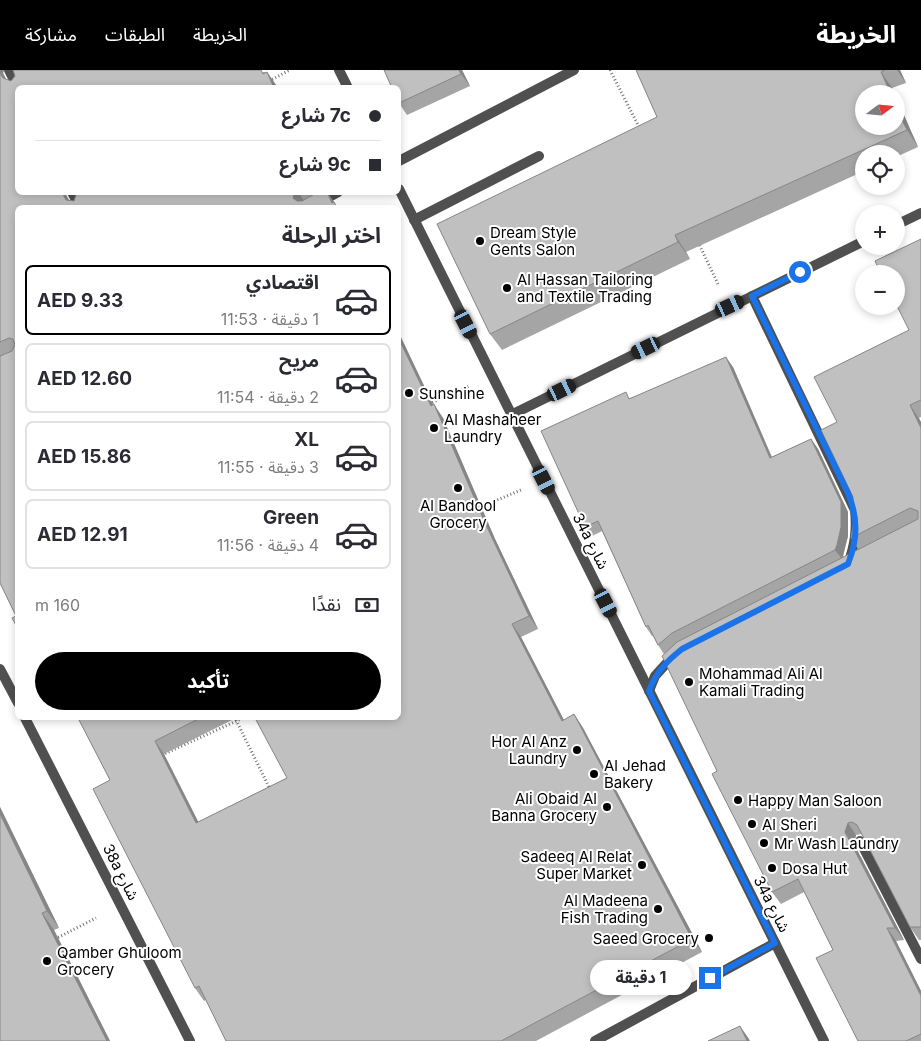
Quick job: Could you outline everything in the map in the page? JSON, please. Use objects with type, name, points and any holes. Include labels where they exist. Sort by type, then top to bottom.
[{"type":"street","points":[[9,70],[16,85]]},
{"type":"street","points":[[340,70],[347,85]]},
{"type":"street","points":[[401,160],[574,70]]},
{"type":"street","points":[[414,220],[539,156]]},
{"type":"street","name":"34a شارع","points":[[401,193],[824,1041]]},
{"type":"street","points":[[314,205],[333,195]]},
{"type":"street","points":[[905,221],[921,213]]},
{"type":"street","points":[[511,415],[855,245]]},
{"type":"street","points":[[752,296],[855,510],[857,528],[854,547],[844,566],[864,555]]},
{"type":"street","points":[[649,691],[654,676],[667,661],[682,649]]},
{"type":"street","points":[[1,674],[15,698]]},
{"type":"street","name":"38a شارع","points":[[26,720],[190,1041]]},
{"type":"street","points":[[860,841],[921,959]]},
{"type":"street","points":[[594,1041],[775,943]]},
{"type":"path","points":[[266,83],[290,70]]},
{"type":"path","points":[[610,70],[641,131]]},
{"type":"path","points":[[694,236],[730,306]]},
{"type":"path","points":[[424,407],[492,375]]},
{"type":"path","points":[[472,511],[544,480]]},
{"type":"path","points":[[153,760],[195,738],[236,720],[272,791]]},
{"type":"path","points":[[192,731],[195,738]]},
{"type":"path","points":[[52,941],[121,906]]},
{"type":"building","points":[[13,70],[261,70],[263,74],[267,72],[273,85],[15,85],[15,195],[64,195],[66,200],[74,201],[76,195],[294,195],[293,198],[297,201],[302,201],[313,195],[328,195],[332,203],[334,202],[336,205],[15,205],[15,345],[13,339],[9,338],[0,342],[0,73],[3,78],[11,81],[15,76]]},
{"type":"building","points":[[384,70],[459,70],[461,74],[401,102],[401,85],[391,85]]},
{"type":"building","points":[[636,70],[885,70],[881,72],[887,85],[855,85],[855,135],[896,135],[874,145],[855,145],[855,154],[675,235],[678,242],[490,334],[437,224],[657,117]]},
{"type":"building","points":[[921,239],[921,400],[910,405],[921,428],[921,927],[910,927],[857,825],[852,822],[848,823],[845,832],[895,928],[887,928],[921,996],[921,1034],[906,1041],[858,1041],[816,958],[833,950],[798,879],[772,892],[712,774],[717,771],[662,656],[677,642],[918,519],[918,511],[910,508],[851,538],[854,519],[853,497],[821,430],[837,422],[814,377],[909,330],[902,315],[905,315],[905,265],[877,265],[875,261],[888,255],[905,255],[905,247]]},
{"type":"building","points":[[401,343],[431,406],[434,404],[486,525],[529,616],[512,624],[562,721],[574,714],[692,939],[501,1041],[226,1041],[199,986],[195,988],[93,789],[110,780],[79,720],[196,720],[155,741],[196,823],[287,778],[256,720],[401,720]]},
{"type":"building","points":[[15,345],[15,614],[0,583],[0,356],[12,351]]},
{"type":"building","points":[[726,357],[770,458],[811,439],[841,502],[841,527],[837,545],[835,550],[672,633],[658,645],[648,625],[646,627],[598,521],[585,527],[541,431],[626,392],[629,399]]},
{"type":"building","points":[[0,814],[47,911],[42,913],[107,1041],[0,1041]]},
{"type":"building","points":[[740,1026],[747,1041],[708,1041]]},
{"type":"place","name":"Dream Style Gents Salon","points":[[480,241]]},
{"type":"place","name":"Al Hassan Tailoring and Textile Trading","points":[[507,288]]},
{"type":"place","name":"Sunshine","points":[[409,393]]},
{"type":"place","name":"Al Mashaheer Laundry","points":[[434,428]]},
{"type":"place","name":"Al Bandool Grocery","points":[[458,488]]},
{"type":"place","name":"Mohammad Ali Al Kamali Trading","points":[[689,682]]},
{"type":"place","name":"Hor Al Anz Laundry","points":[[577,750]]},
{"type":"place","name":"Al Jehad Bakery","points":[[594,774]]},
{"type":"place","name":"Happy Man Saloon","points":[[738,800]]},
{"type":"place","name":"Ali Obaid Al Banna Grocery","points":[[607,807]]},
{"type":"place","name":"Al Sheri","points":[[752,824]]},
{"type":"place","name":"Mr Wash Laundry","points":[[764,843]]},
{"type":"place","name":"Sadeeq Al Relat Super Market","points":[[642,865]]},
{"type":"place","name":"Dosa Hut","points":[[772,868]]},
{"type":"place","name":"Al Madeena Fish Trading","points":[[658,909]]},
{"type":"place","name":"Saeed Grocery","points":[[709,938]]},
{"type":"place","name":"Qamber Ghuloom Grocery","points":[[47,961]]},
{"type":"route","points":[[710,978],[775,943],[649,691],[654,676],[667,661],[682,649],[848,564],[854,547],[857,528],[855,510],[752,296],[800,272]]}]
